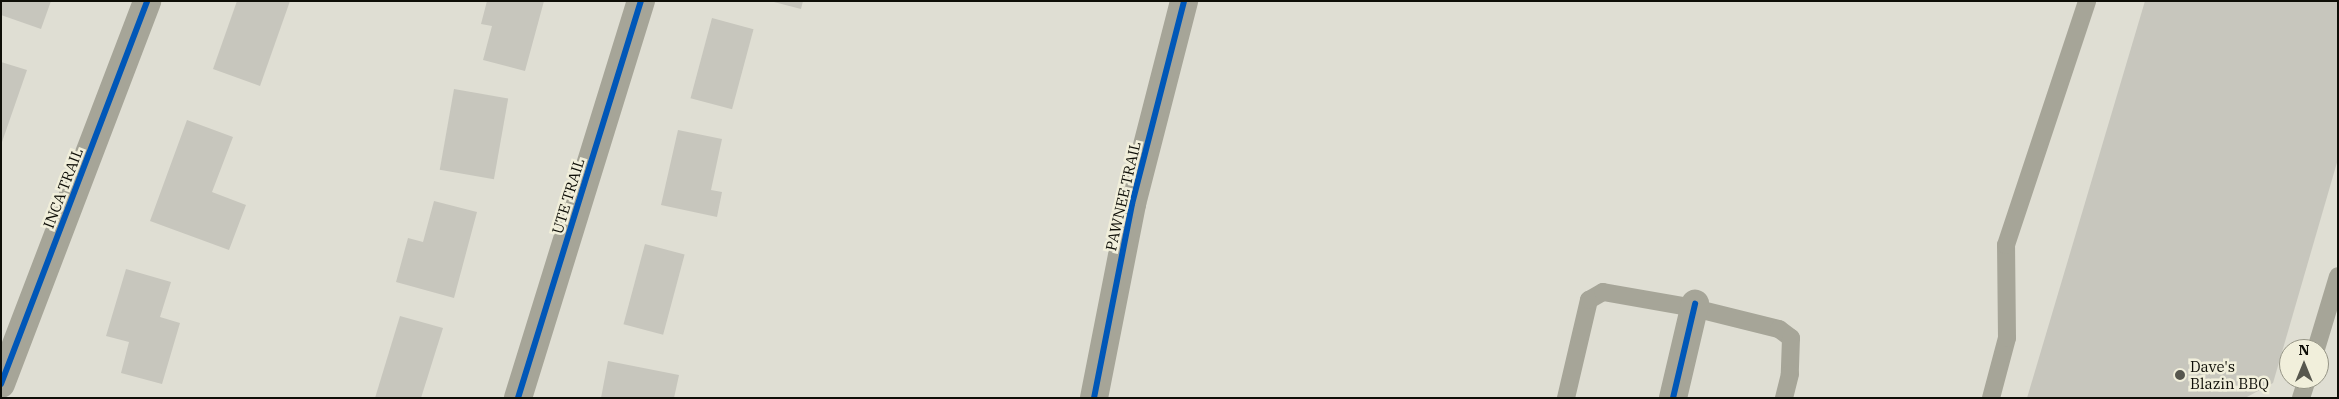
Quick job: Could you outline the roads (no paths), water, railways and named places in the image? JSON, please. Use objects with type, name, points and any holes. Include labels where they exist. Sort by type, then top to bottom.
[{"type":"street","name":"INCA TRAIL","points":[[1,384],[147,1]]},
{"type":"street","name":"UTE TRAIL","points":[[518,398],[641,1]]},
{"type":"street","name":"PAWNEE TRAIL","points":[[1094,398],[1132,204],[1184,1]]},
{"type":"street","points":[[1672,398],[1695,306]]},
{"type":"lane","points":[[1991,398],[2007,338],[2006,245],[2087,1]]},
{"type":"lane","points":[[2319,339],[2338,276]]},
{"type":"lane","points":[[1566,398],[1589,300],[1603,292],[1695,306],[1779,329],[1791,338],[1790,374],[1784,398]]},
{"type":"place","name":"Dave's Blazin BBQ","points":[[2180,375]]}]
